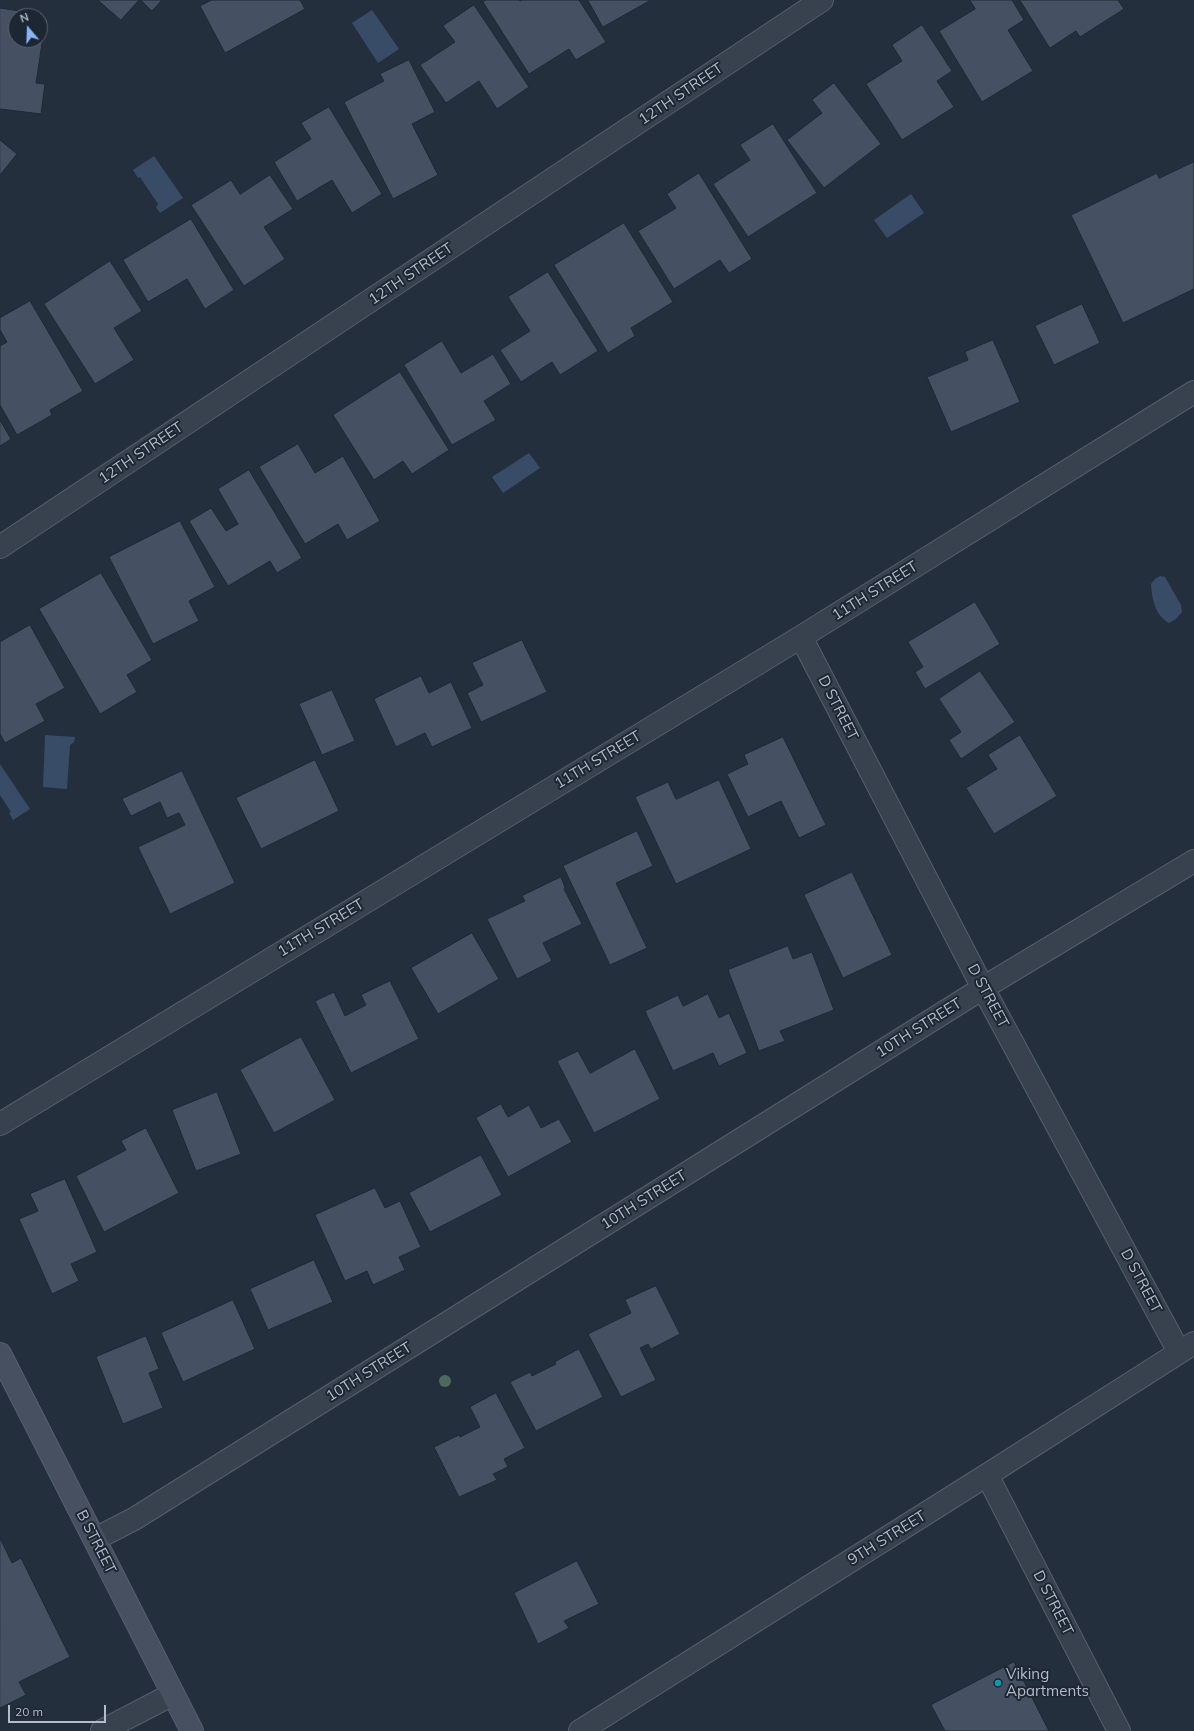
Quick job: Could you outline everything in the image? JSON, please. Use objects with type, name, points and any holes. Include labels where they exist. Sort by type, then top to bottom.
[{"type":"street","name":"12TH STREET","points":[[0,547],[822,0]]},
{"type":"street","name":"11TH STREET","points":[[0,1124],[801,637],[1194,392]]},
{"type":"street","name":"D STREET","points":[[801,637],[983,988],[1187,1348]]},
{"type":"street","name":"10TH STREET","points":[[95,1539],[134,1519],[983,988],[1194,861]]},
{"type":"street","name":"9TH STREET","points":[[580,1731],[1187,1348]]},
{"type":"street","name":"B STREET","points":[[0,1354],[192,1731]]},
{"type":"street","name":"D STREET","points":[[987,1475],[1119,1731]]},
{"type":"street","points":[[102,1731],[173,1694]]},
{"type":"water","points":[[372,10],[399,49],[378,63],[352,23]]},
{"type":"water","points":[[154,156],[183,198],[160,213],[156,207],[158,204],[140,177],[138,178],[133,170]]},
{"type":"water","points":[[911,194],[924,213],[887,238],[874,220]]},
{"type":"water","points":[[529,453],[540,468],[503,493],[492,477]]},
{"type":"water","points":[[1160,576],[1165,577],[1181,605],[1182,612],[1176,619],[1169,623],[1160,616],[1152,595],[1151,584]]},
{"type":"water","points":[[45,735],[75,737],[74,742],[70,745],[67,789],[43,787]]},
{"type":"water","points":[[0,764],[30,809],[13,820],[9,813],[11,812],[0,795]]},
{"type":"building","points":[[98,0],[139,0],[121,20]]},
{"type":"building","points":[[141,0],[162,0],[152,11]]},
{"type":"building","points":[[212,0],[300,0],[305,9],[225,53],[200,6]]},
{"type":"building","points":[[486,0],[579,0],[606,42],[576,60],[569,49],[529,74],[483,2]]},
{"type":"building","points":[[588,0],[651,0],[603,27]]},
{"type":"building","points":[[970,0],[1012,0],[1024,20],[1008,30],[1033,71],[982,102],[939,31],[975,9]]},
{"type":"building","points":[[1020,0],[1118,0],[1124,9],[1080,37],[1076,31],[1050,48]]},
{"type":"building","points":[[474,5],[529,87],[497,109],[479,81],[446,103],[420,65],[455,42],[443,26]]},
{"type":"building","points":[[0,8],[8,9],[8,48],[41,48],[36,83],[45,84],[41,114],[0,109]]},
{"type":"building","points":[[922,25],[952,71],[937,81],[954,107],[902,140],[866,84],[902,61],[892,45]]},
{"type":"building","points":[[409,60],[435,112],[412,124],[438,175],[393,199],[344,102],[384,81],[380,74]]},
{"type":"building","points":[[834,83],[881,144],[824,188],[787,140],[822,113],[812,100]]},
{"type":"building","points":[[329,107],[382,194],[352,213],[332,180],[297,201],[274,162],[311,139],[301,123]]},
{"type":"building","points":[[773,124],[817,193],[748,237],[713,184],[750,160],[740,145]]},
{"type":"building","points":[[0,140],[17,154],[0,175]]},
{"type":"building","points":[[1194,162],[1194,289],[1123,323],[1071,215],[1157,173],[1159,178]]},
{"type":"building","points":[[699,173],[752,259],[729,273],[720,260],[674,289],[638,231],[676,208],[667,194]]},
{"type":"building","points":[[270,175],[293,209],[264,227],[285,259],[244,286],[191,205],[231,180],[240,194]]},
{"type":"building","points":[[191,219],[234,290],[205,309],[187,279],[148,302],[123,260]]},
{"type":"building","points":[[624,223],[673,302],[631,328],[635,336],[608,353],[554,265]]},
{"type":"building","points":[[110,261],[142,311],[114,328],[134,360],[95,384],[44,304]]},
{"type":"building","points":[[548,272],[598,351],[560,375],[552,362],[521,382],[500,350],[530,331],[508,297]]},
{"type":"building","points":[[30,301],[83,391],[50,410],[52,415],[17,435],[0,405],[0,346],[7,342],[0,330],[0,318]]},
{"type":"building","points":[[1082,304],[1100,343],[1054,365],[1035,326]]},
{"type":"building","points":[[993,340],[1020,402],[951,432],[927,377],[968,360],[965,352]]},
{"type":"building","points":[[442,341],[461,373],[493,354],[511,384],[484,401],[496,420],[452,445],[404,365]]},
{"type":"building","points":[[400,372],[449,450],[412,474],[403,461],[374,480],[333,415]]},
{"type":"building","points":[[0,420],[11,439],[0,446]]},
{"type":"building","points":[[298,444],[315,473],[343,456],[380,521],[347,540],[338,524],[305,544],[259,467]]},
{"type":"building","points":[[249,470],[302,558],[277,573],[270,561],[228,586],[189,521],[211,508],[226,531],[238,524],[218,489]]},
{"type":"building","points":[[180,521],[215,587],[189,601],[199,621],[153,644],[109,557]]},
{"type":"building","points":[[101,573],[152,660],[127,675],[137,692],[100,714],[39,609]]},
{"type":"building","points":[[975,602],[1000,644],[925,689],[915,672],[923,667],[908,642]]},
{"type":"building","points":[[30,625],[65,688],[36,704],[45,721],[5,743],[0,734],[0,642]]},
{"type":"building","points":[[522,640],[547,692],[481,722],[467,693],[483,685],[472,663]]},
{"type":"building","points":[[980,671],[1015,722],[961,759],[949,740],[961,732],[939,699]]},
{"type":"building","points":[[421,676],[429,693],[451,682],[472,728],[432,747],[425,733],[396,747],[374,699]]},
{"type":"building","points":[[332,690],[355,741],[322,755],[299,704]]},
{"type":"building","points":[[1020,735],[1057,796],[994,834],[966,788],[997,769],[988,755]]},
{"type":"building","points":[[783,737],[826,825],[799,838],[781,801],[748,817],[727,774],[748,764],[744,755]]},
{"type":"building","points":[[315,760],[339,811],[261,849],[236,798]]},
{"type":"building","points":[[182,771],[235,883],[170,914],[138,847],[185,825],[179,813],[167,818],[160,802],[131,816],[122,799]]},
{"type":"building","points":[[719,780],[751,849],[676,884],[635,797],[668,782],[676,799]]},
{"type":"building","points":[[637,831],[653,866],[616,883],[647,948],[610,965],[563,866]]},
{"type":"building","points":[[852,872],[892,955],[843,978],[804,895]]},
{"type":"building","points":[[561,877],[565,887],[564,889],[582,924],[543,943],[552,961],[517,979],[487,919],[525,901],[522,896]]},
{"type":"building","points":[[472,933],[499,979],[438,1014],[411,968]]},
{"type":"building","points":[[788,946],[793,959],[812,952],[834,1010],[780,1031],[785,1041],[759,1051],[728,970]]},
{"type":"building","points":[[390,981],[419,1039],[351,1073],[315,1001],[334,992],[345,1016],[366,1005],[361,995]]},
{"type":"building","points":[[708,994],[719,1018],[729,1013],[747,1053],[719,1066],[713,1053],[673,1071],[645,1011],[678,995],[683,1006]]},
{"type":"building","points":[[301,1037],[335,1100],[274,1133],[240,1070]]},
{"type":"building","points":[[635,1049],[660,1099],[594,1133],[557,1061],[578,1051],[590,1073]]},
{"type":"building","points":[[217,1092],[241,1154],[196,1171],[172,1110]]},
{"type":"building","points":[[501,1104],[508,1117],[529,1105],[541,1128],[559,1119],[572,1142],[508,1177],[476,1118]]},
{"type":"building","points":[[146,1128],[179,1193],[104,1232],[76,1176],[126,1150],[121,1141]]},
{"type":"building","points":[[481,1155],[502,1195],[430,1232],[409,1193]]},
{"type":"building","points":[[65,1179],[97,1252],[71,1264],[79,1281],[52,1294],[19,1219],[38,1211],[30,1194]]},
{"type":"building","points":[[375,1188],[385,1208],[400,1201],[421,1247],[399,1257],[405,1270],[373,1285],[367,1271],[345,1281],[315,1215]]},
{"type":"building","points":[[314,1260],[333,1302],[268,1330],[250,1289]]},
{"type":"building","points":[[656,1286],[680,1334],[651,1349],[648,1344],[640,1348],[656,1380],[621,1397],[588,1334],[631,1313],[625,1300]]},
{"type":"building","points":[[233,1300],[255,1349],[183,1382],[161,1333]]},
{"type":"building","points":[[146,1336],[159,1369],[149,1373],[163,1408],[123,1424],[96,1357]]},
{"type":"building","points":[[579,1349],[603,1397],[536,1431],[510,1382],[530,1372],[532,1376],[556,1364],[555,1362]]},
{"type":"building","points":[[496,1393],[525,1448],[504,1459],[508,1467],[493,1474],[497,1480],[459,1497],[434,1447],[480,1427],[470,1407]]},
{"type":"building","points":[[0,1538],[12,1563],[21,1558],[70,1657],[19,1682],[26,1695],[0,1708]]},
{"type":"building","points":[[577,1561],[599,1604],[564,1621],[569,1628],[538,1644],[514,1593]]},
{"type":"building","name":"Viking Apartments","points":[[1014,1662],[1049,1731],[945,1731],[931,1705]]},
{"type":"place","name":"Viking Apartments","points":[[998,1683]]}]
